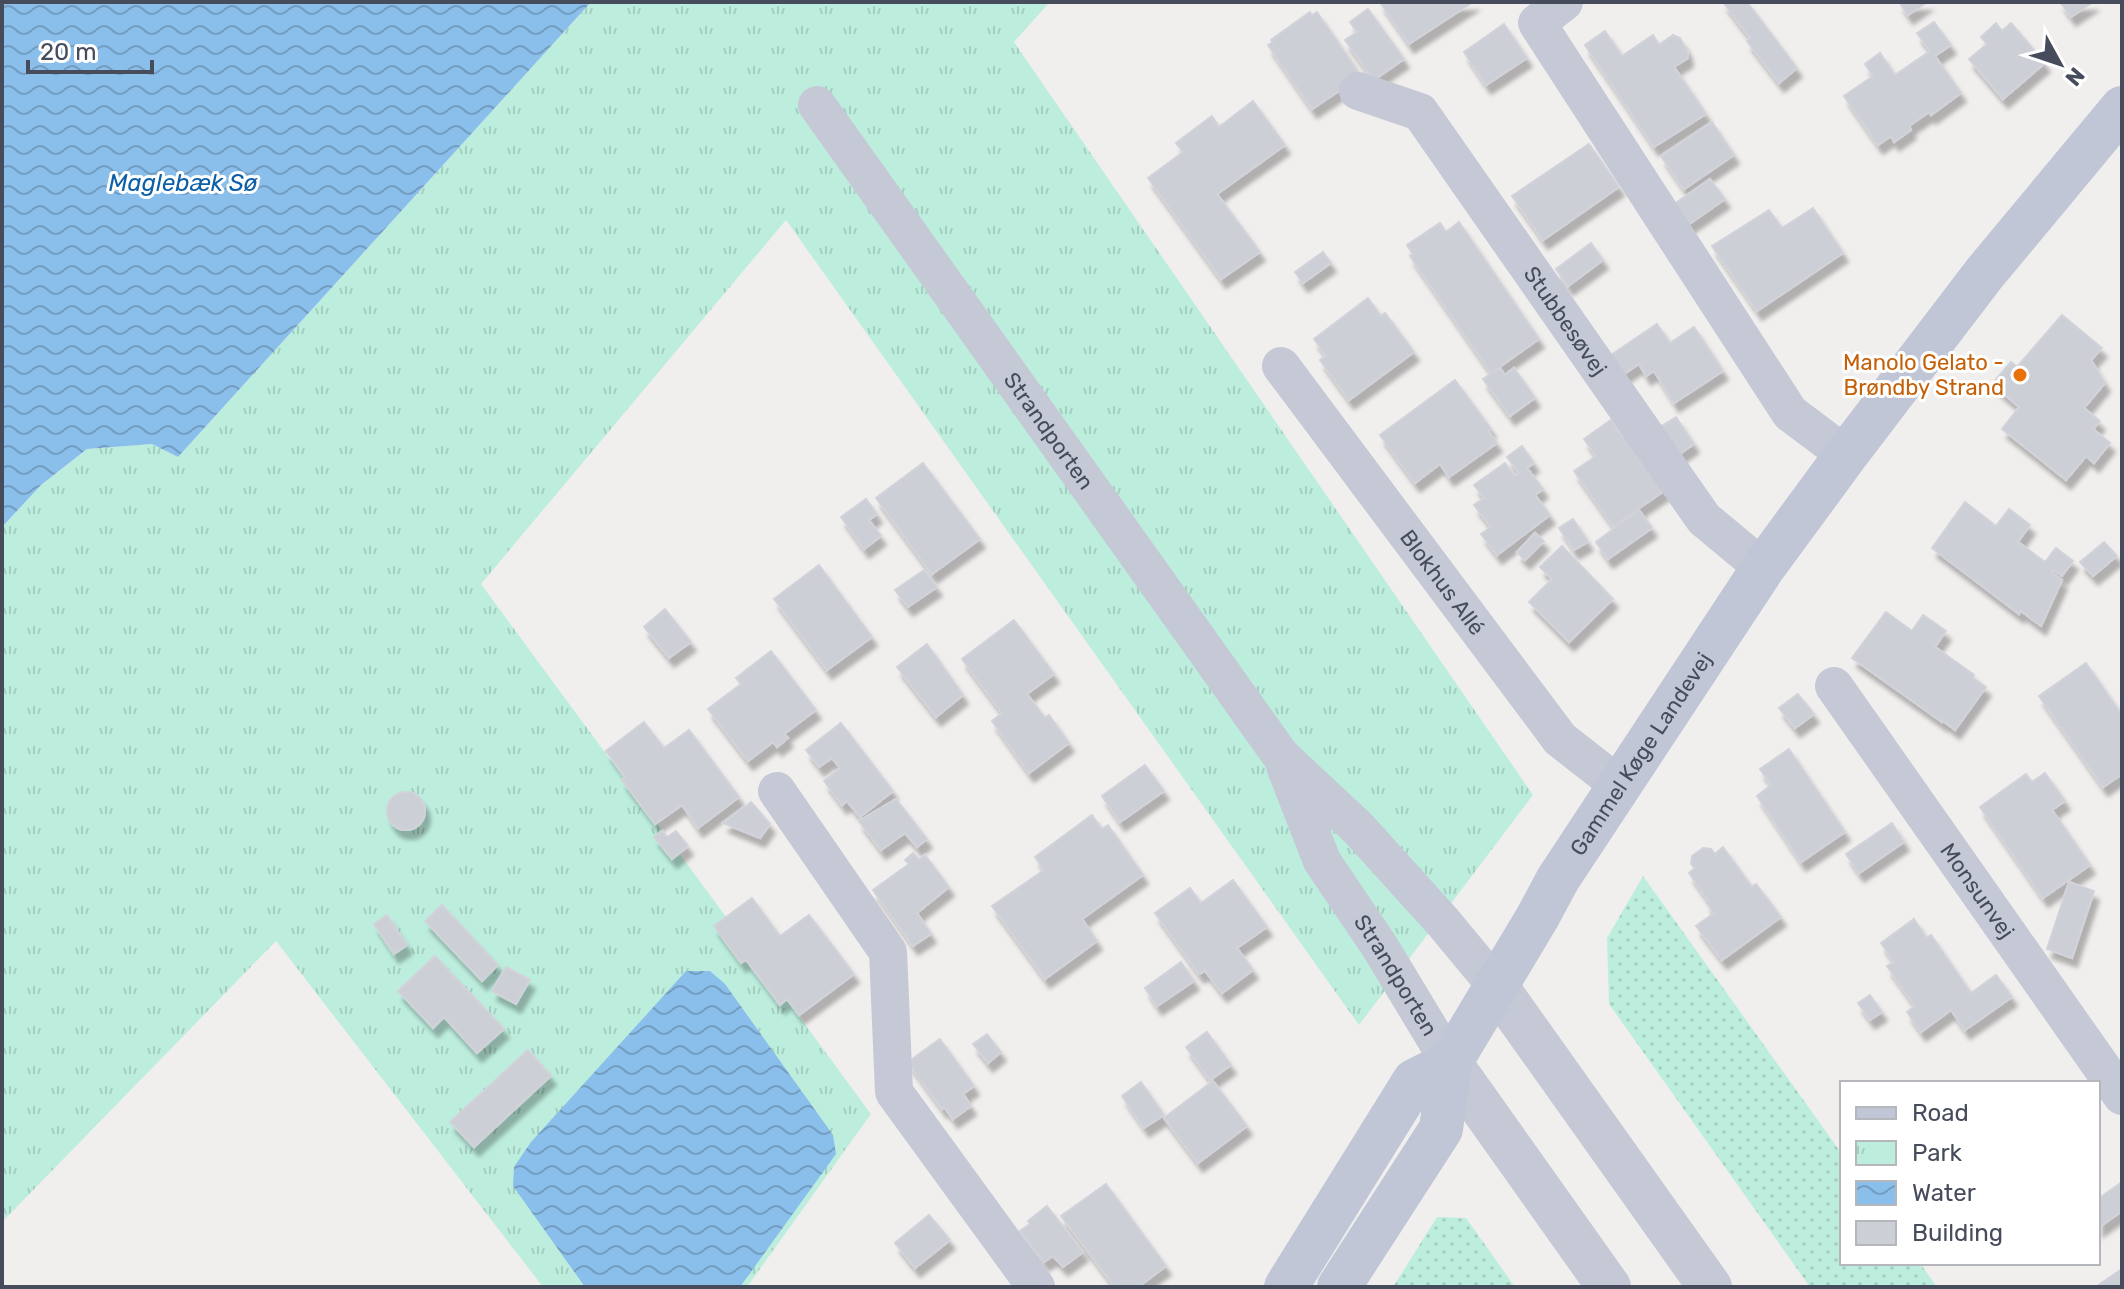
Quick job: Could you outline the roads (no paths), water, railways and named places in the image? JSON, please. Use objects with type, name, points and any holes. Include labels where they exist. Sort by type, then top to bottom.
[{"type":"main road","name":"Gammel Køge Landevej","points":[[1339,1287],[1441,1129],[1450,1063],[1558,879],[1763,568],[1984,274],[2122,108]]},
{"type":"main road","points":[[1286,1287],[1414,1081],[1450,1063]]},
{"type":"street","points":[[1564,2],[1537,23],[1790,413],[1846,455]]},
{"type":"street","name":"Stubbesøvej","points":[[1358,91],[1420,112],[1704,519],[1763,568]]},
{"type":"street","name":"Strandporten","points":[[817,105],[1281,756],[1358,828],[1496,986]]},
{"type":"street","name":"Blokhus Allé","points":[[1281,366],[1560,739],[1620,786]]},
{"type":"street","name":"Monsunvej","points":[[1834,686],[2122,1096]]},
{"type":"street","name":"Strandporten","points":[[1281,756],[1322,861],[1380,947],[1450,1063]]},
{"type":"street","points":[[777,791],[888,952],[894,1092],[1036,1287]]},
{"type":"street","points":[[1496,986],[1710,1287]]},
{"type":"street","points":[[1450,1063],[1609,1287]]},
{"type":"water","name":"Maglebæk Sø","points":[[2,2],[591,2],[178,457],[152,444],[87,449],[41,485],[2,527]]},
{"type":"water","points":[[686,971],[710,971],[725,984],[833,1135],[836,1154],[740,1287],[585,1287],[513,1186],[514,1167],[531,1142]]},
{"type":"place","name":"Manolo Gelato - Brøndby Strand","points":[[2020,375]]}]
